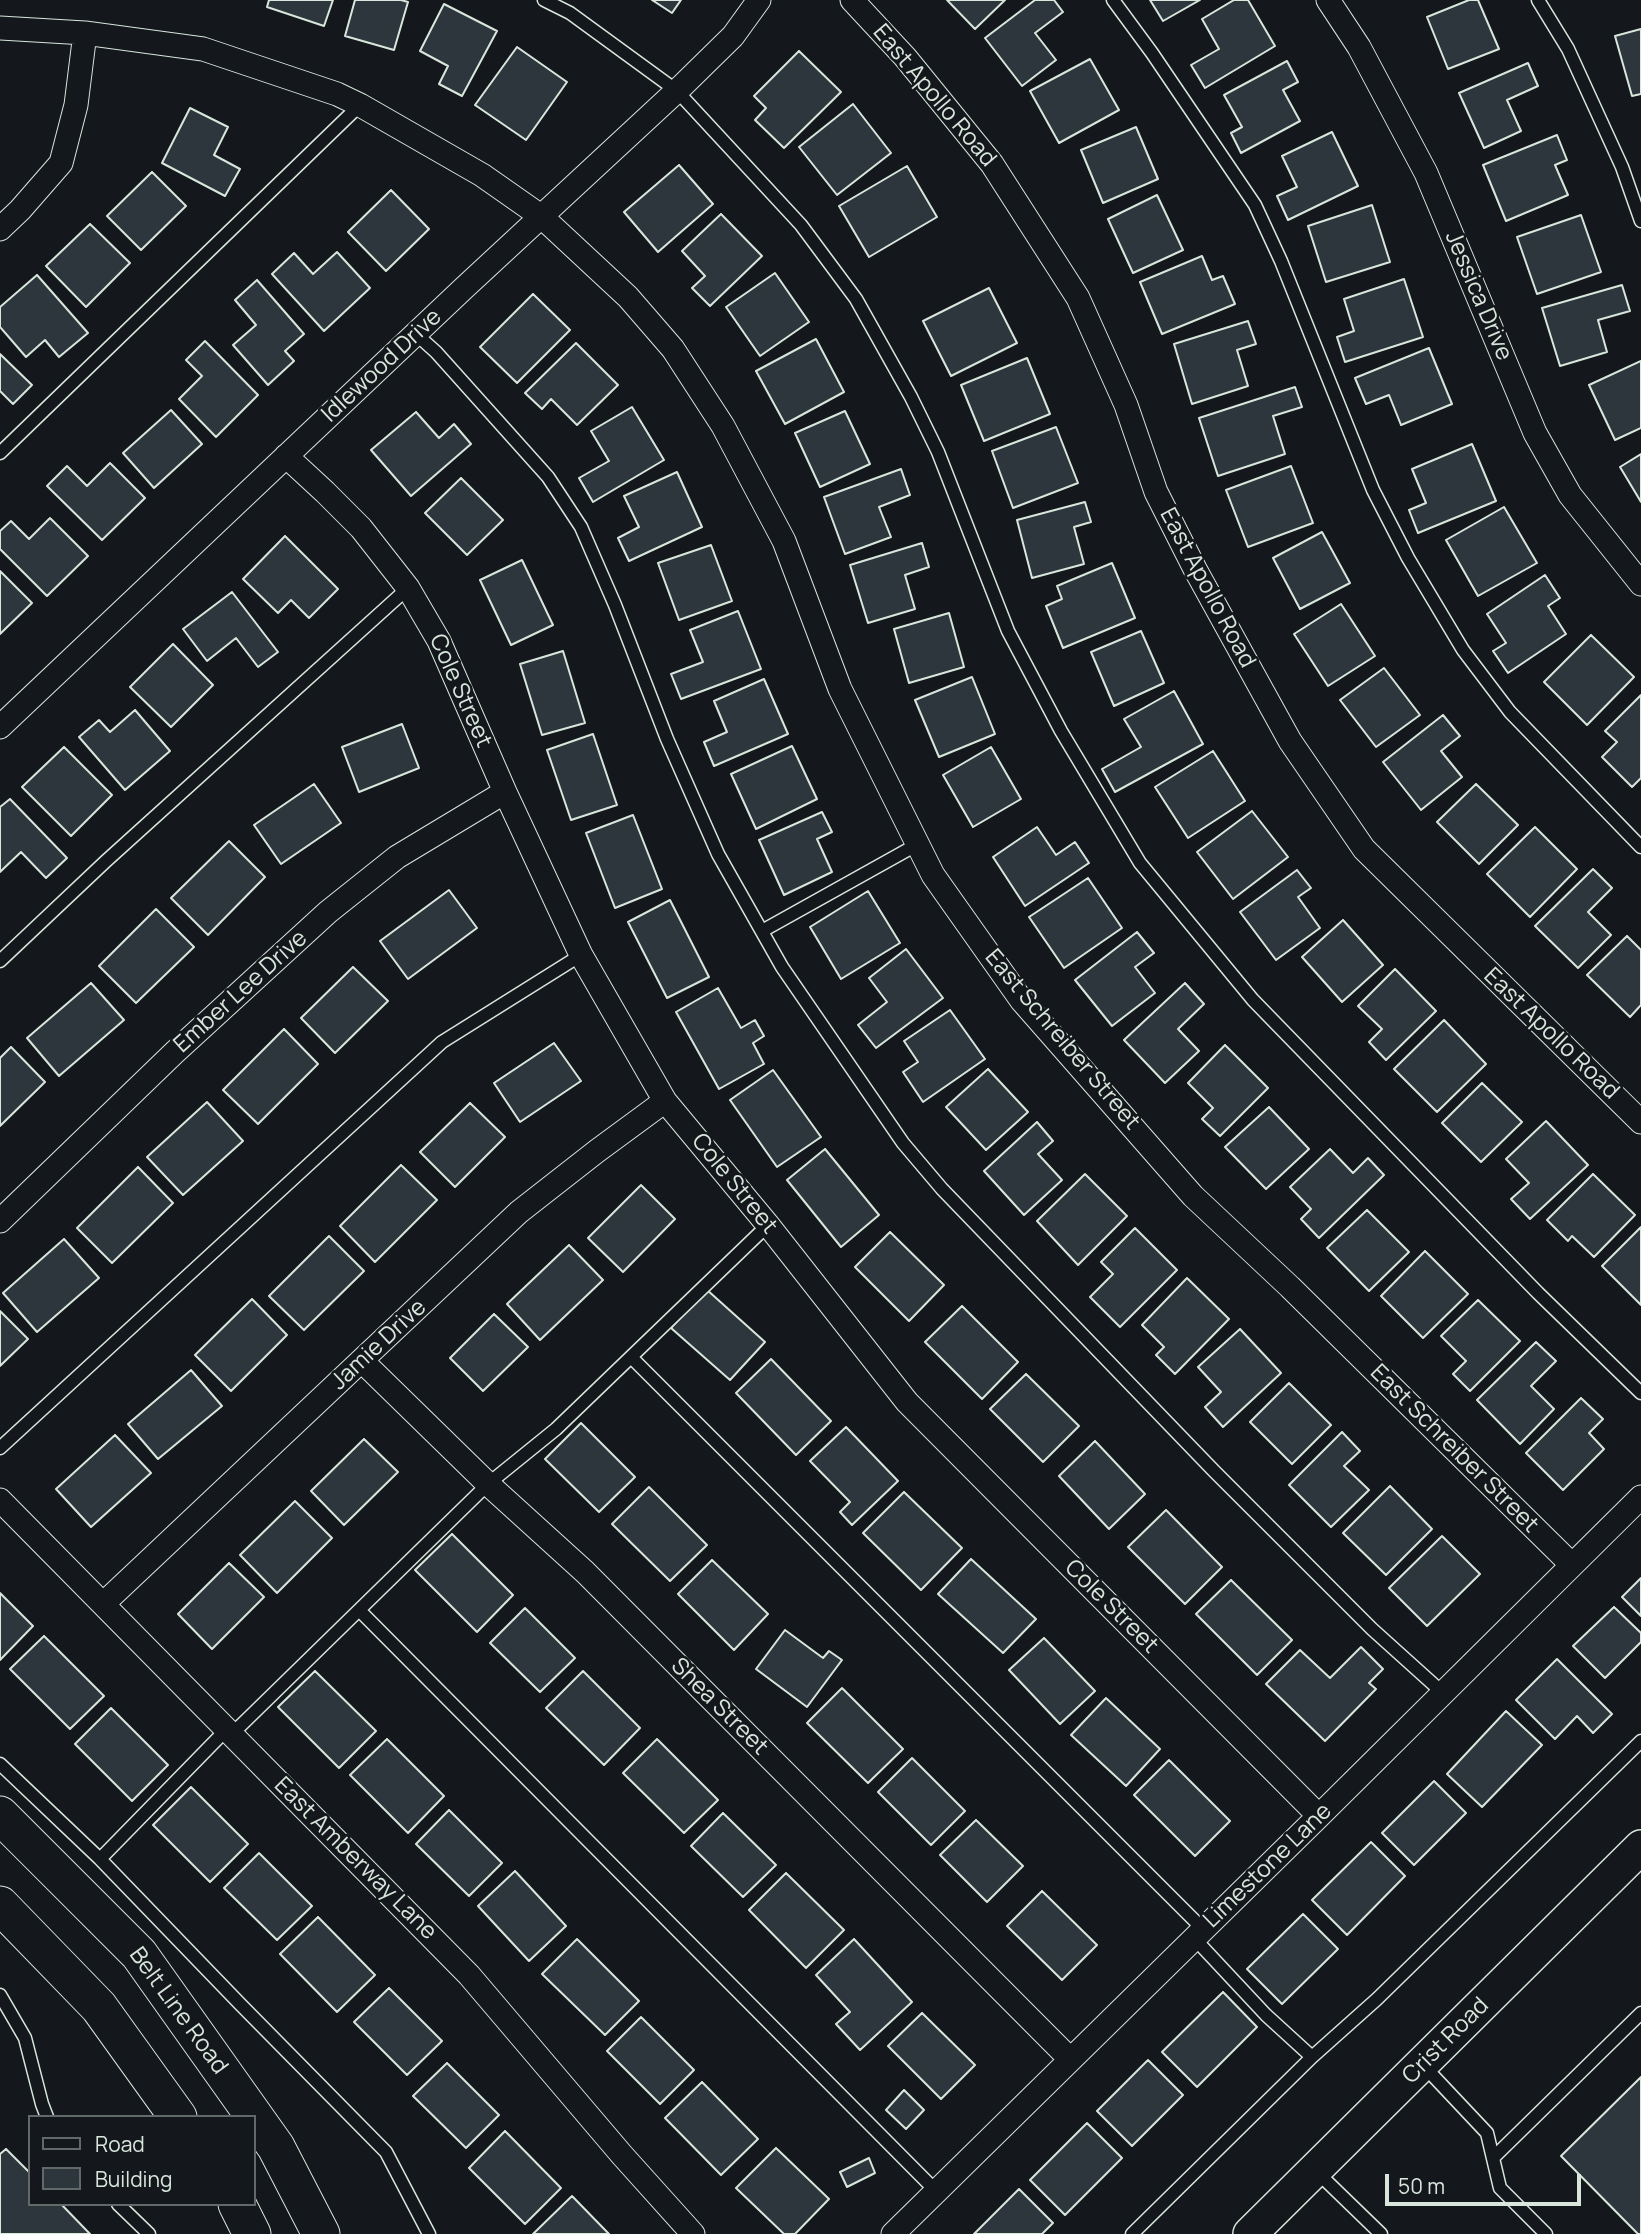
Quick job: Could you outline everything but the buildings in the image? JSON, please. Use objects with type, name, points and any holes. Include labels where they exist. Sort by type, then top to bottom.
[{"type":"main road","name":"Belt Line Road","points":[[0,1815],[139,1954],[253,2115]]},
{"type":"main road","points":[[0,1905],[99,2007],[177,2115]]},
{"type":"main road","name":"Belt Line Road","points":[[256,2119],[276,2147],[321,2234]]},
{"type":"main road","points":[[238,2206],[252,2234]]},
{"type":"street","name":"Idlewood Drive","points":[[0,727],[677,91],[733,36],[759,0]]},
{"type":"street","name":"East Apollo Road","points":[[852,0],[905,57],[992,164],[1078,298],[1126,405],[1156,492],[1195,569],[1290,741],[1364,849],[1641,1122]]},
{"type":"street","name":"Jessica Drive","points":[[1328,0],[1359,47],[1426,173],[1535,433],[1570,495],[1641,584]]},
{"type":"street","name":"East Schreiber Street","points":[[0,28],[85,33],[203,49],[337,94],[482,175],[542,217],[628,297],[673,349],[723,426],[784,541],[839,690],[933,875],[1023,1001],[1193,1196],[1290,1287],[1572,1565]]},
{"type":"street","points":[[0,229],[61,163],[76,105],[85,33]]},
{"type":"street","name":"Cole Street","points":[[286,456],[361,528],[408,588],[439,641],[505,793],[581,955],[665,1101],[768,1225],[907,1402],[1319,1816]]},
{"type":"street","name":"Ember Lee Drive","points":[[0,1221],[175,1052],[328,912],[397,857],[505,793]]},
{"type":"street","name":"Jamie Drive","points":[[103,1604],[519,1212],[665,1101]]},
{"type":"street","name":"Shea Street","points":[[362,1362],[488,1484],[585,1572],[1070,2059]]},
{"type":"street","name":"Limestone Lane","points":[[893,2234],[1641,1497]]},
{"type":"street","name":"East Amberway Lane","points":[[0,1500],[469,1975],[693,2234]]},
{"type":"street","name":"Crist Road","points":[[1250,2234],[1641,1847]]},
{"type":"lane","points":[[544,0],[570,13],[677,91],[801,225],[856,299],[939,452],[1008,631],[1061,731],[1140,863],[1253,1000],[1529,1283],[1641,1393]]},
{"type":"lane","points":[[1113,0],[1152,52],[1255,205],[1281,261],[1373,490],[1408,558],[1463,650],[1510,712],[1641,847]]},
{"type":"lane","points":[[1538,0],[1567,49],[1622,167],[1641,221]]},
{"type":"lane","points":[[0,453],[360,105]]},
{"type":"lane","points":[[416,334],[453,370],[548,477],[581,527],[615,605],[667,739],[718,854],[782,967],[903,1143],[942,1189],[1214,1471],[1372,1629],[1443,1693]]},
{"type":"lane","points":[[0,961],[106,861],[408,588]]},
{"type":"lane","points":[[762,931],[918,844]]},
{"type":"lane","points":[[0,1448],[442,1042],[581,955]]},
{"type":"lane","points":[[100,1858],[488,1484],[556,1429],[768,1225]]},
{"type":"lane","points":[[631,1357],[1199,1933],[1266,2015],[1312,2057]]},
{"type":"lane","points":[[359,1609],[936,2191]]},
{"type":"lane","points":[[1132,2234],[1641,1741]]},
{"type":"lane","points":[[0,1764],[100,1858],[386,2152],[429,2234]]},
{"type":"lane","points":[[0,1995],[24,2038],[46,2115]]},
{"type":"lane","points":[[1493,2158],[1641,2013]]},
{"type":"lane","points":[[1422,2064],[1487,2133],[1500,2188],[1546,2234]]},
{"type":"lane","points":[[1315,2170],[1381,2234]]},
{"type":"lane","points":[[120,2206],[149,2234]]}]
